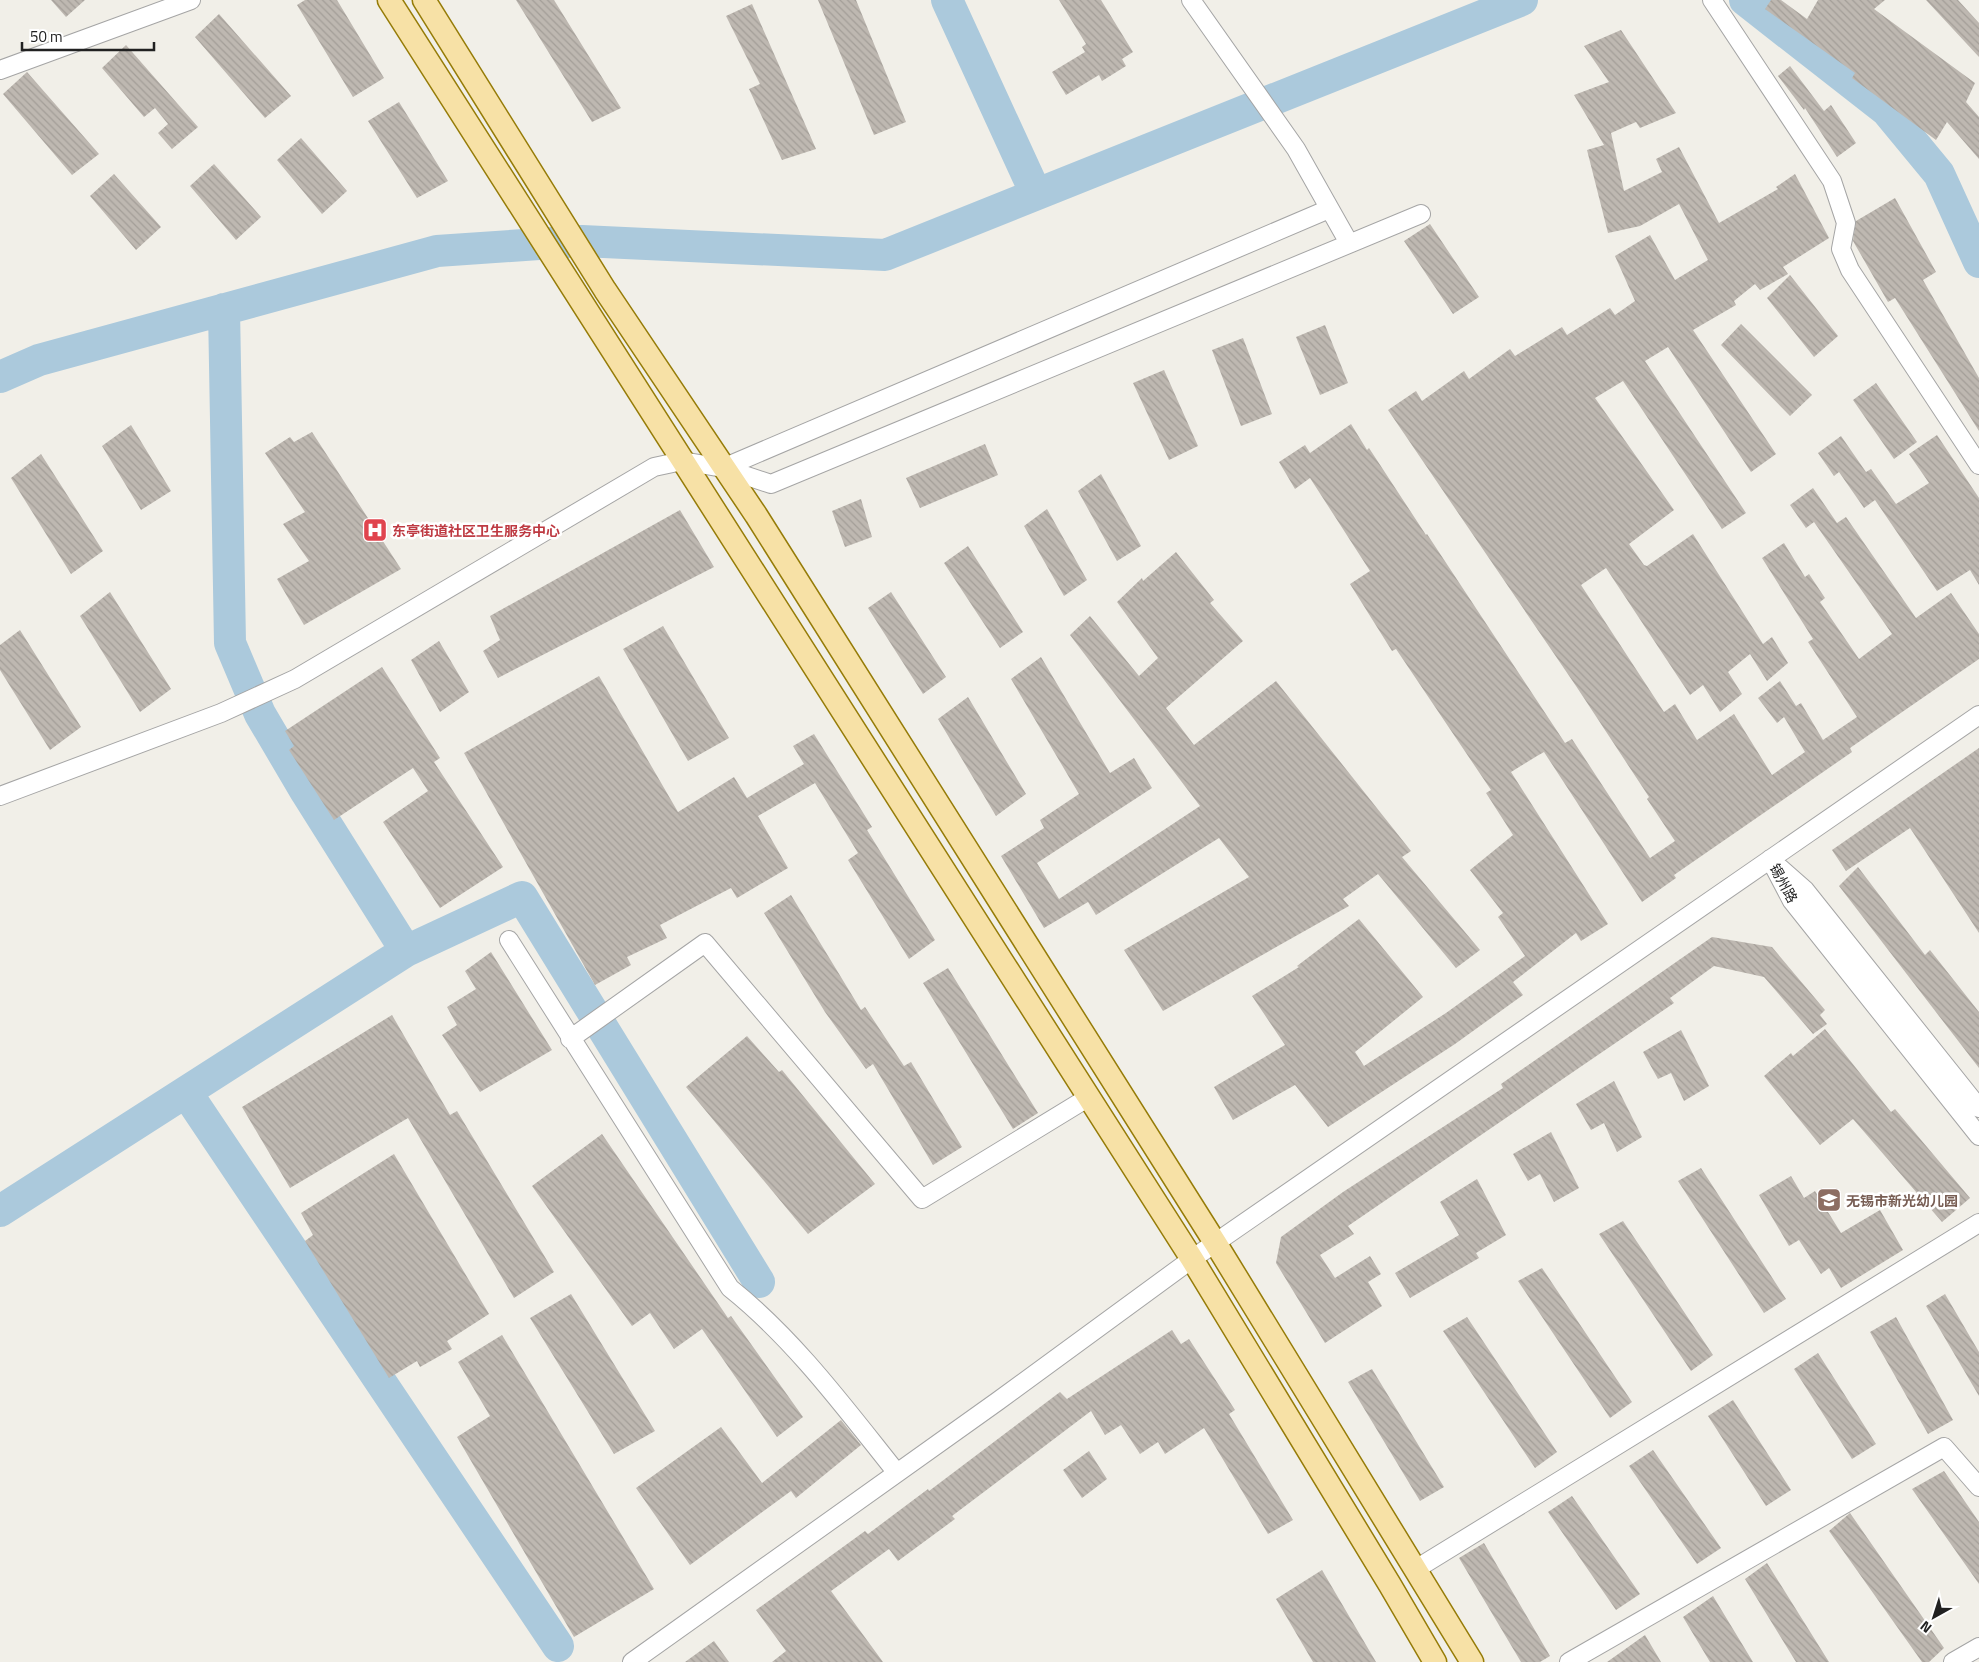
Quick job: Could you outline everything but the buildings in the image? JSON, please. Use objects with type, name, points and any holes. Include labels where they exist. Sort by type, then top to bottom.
[{"type":"main road","points":[[388,0],[1192,1259],[1390,1584],[1435,1662]]},
{"type":"main road","points":[[424,0],[605,290],[756,515],[1216,1244],[1472,1662]]},
{"type":"street","points":[[0,70],[191,0]]},
{"type":"street","points":[[1191,0],[1296,149],[1349,243]]},
{"type":"street","points":[[1712,0],[1832,181],[1846,223],[1841,249],[1850,270],[1979,464]]},
{"type":"street","points":[[723,468],[1329,209]]},
{"type":"street","points":[[0,796],[221,713],[295,679],[654,466],[682,461],[723,468],[771,484],[1421,214]]},
{"type":"street","points":[[632,1662],[1192,1259],[1979,715]]},
{"type":"street","name":"锡州路","points":[[1770,859],[1805,890],[1979,1108]]},
{"type":"street","name":"锡州路","points":[[1770,859],[1792,901],[1979,1136]]},
{"type":"street","points":[[509,940],[730,1288],[763,1314],[837,1397],[897,1473]]},
{"type":"street","points":[[571,1039],[705,943],[922,1199],[1089,1097]]},
{"type":"street","points":[[1416,1569],[1979,1223]]},
{"type":"street","points":[[1570,1662],[1944,1447],[1979,1487]]},
{"type":"street","points":[[1953,1662],[1979,1647]]},
{"type":"waterway","points":[[947,0],[1036,194]]},
{"type":"waterway","points":[[0,377],[39,360],[437,251],[582,241],[885,255],[1522,0]]},
{"type":"waterway","points":[[1745,0],[1887,111],[1939,174],[1979,262]]},
{"type":"waterway","points":[[0,1211],[406,951],[306,792],[260,714],[230,643],[224,309]]},
{"type":"waterway","points":[[406,951],[522,897],[759,1282]]},
{"type":"waterway","points":[[186,1092],[558,1646]]},
{"type":"place","name":"东亭街道社区卫生服务中心","points":[[375,530]]},
{"type":"place","name":"无锡市新光幼儿园","points":[[1829,1200]]}]
